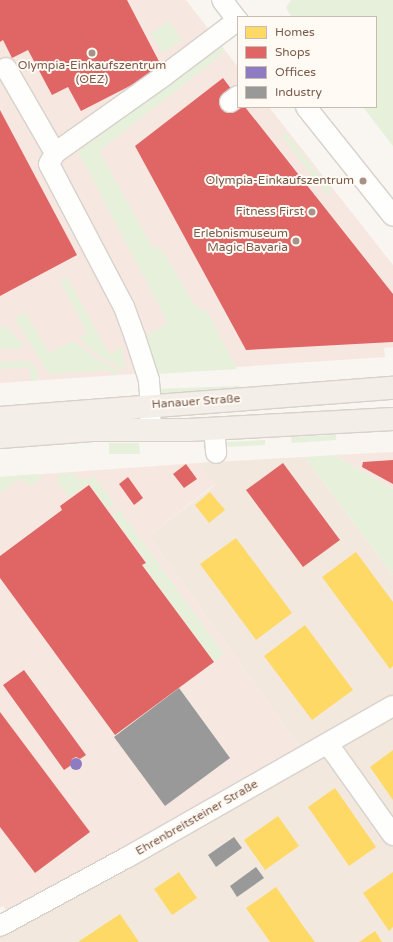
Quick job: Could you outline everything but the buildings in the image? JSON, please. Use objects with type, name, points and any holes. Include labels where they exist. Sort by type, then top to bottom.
[{"type":"main road","name":"Hanauer Straße","points":[[0,418],[393,388]]},
{"type":"main road","name":"Hanauer Straße","points":[[0,437],[68,432],[214,428],[393,419]]},
{"type":"street","points":[[222,0],[237,20]]},
{"type":"street","points":[[150,430],[151,406],[149,380],[136,337],[124,307],[49,164],[55,154],[165,76],[237,22]]},
{"type":"street","points":[[6,68],[55,154]]},
{"type":"street","points":[[307,108],[393,216]]},
{"type":"street","points":[[214,428],[216,453]]},
{"type":"street","name":"Ehrenbreitsteiner Straße","points":[[0,926],[126,858],[393,706]]},
{"type":"street","points":[[328,744],[393,835]]},
{"type":"shaded area","points":[[0,0],[186,0],[237,66],[237,108],[270,108],[393,265],[393,347],[384,348],[385,357],[0,383]]},
{"type":"shaded area","points":[[393,452],[393,489],[334,455]]},
{"type":"shaded area","points":[[305,457],[393,575],[393,942],[0,942],[0,928],[303,752],[149,536],[215,485],[198,463]]},
{"type":"shaded area","points":[[198,463],[215,484],[149,536],[303,752],[13,920],[3,906],[0,907],[0,477]]},
{"type":"green space","points":[[291,0],[393,0],[393,146],[364,108],[377,108],[377,16],[291,16],[286,8]]},
{"type":"green space","points":[[169,21],[182,40],[163,53],[150,34]]},
{"type":"green space","points":[[219,45],[225,52],[99,151],[153,248],[161,248],[195,306],[208,313],[237,369],[156,374],[144,336],[168,323],[78,152]]},
{"type":"green space","points":[[280,134],[287,134],[331,190],[329,197]]},
{"type":"green space","points":[[67,277],[109,354],[122,347],[125,372],[118,366],[102,358],[83,342],[80,337],[87,333],[60,281]]},
{"type":"green space","points":[[26,312],[49,353],[74,341],[97,359],[115,368],[120,373],[111,374],[110,370],[49,374],[14,318]]},
{"type":"green space","points":[[5,325],[24,346],[18,349],[0,349],[0,328]]},
{"type":"green space","points":[[27,361],[37,368],[38,380],[31,381],[29,367],[0,369],[0,362]]},
{"type":"green space","points":[[239,386],[240,392],[155,397],[154,389]]},
{"type":"green space","points":[[336,435],[336,440],[292,443],[291,437]]},
{"type":"green space","points":[[265,440],[265,445],[228,447],[227,442]]},
{"type":"green space","points":[[109,443],[139,443],[140,454],[109,454]]},
{"type":"green space","points":[[334,455],[393,489],[393,575],[305,457]]},
{"type":"green space","points":[[91,472],[114,504],[107,509],[89,483],[69,497],[58,482],[58,474],[75,473],[76,479],[92,479]]},
{"type":"green space","points":[[40,474],[41,479],[30,486],[20,478],[0,493],[0,477]]},
{"type":"green space","points":[[119,509],[224,654],[213,662],[143,565],[147,562],[112,514]]},
{"type":"place","name":"Olympia-Einkaufszentrum (OEZ)","points":[[92,53]]},
{"type":"place","name":"Olympia-Einkaufszentrum","points":[[363,181]]},
{"type":"place","name":"Fitness First","points":[[312,212]]},
{"type":"place","name":"Erlebnismuseum Magic Bavaria","points":[[296,241]]}]
